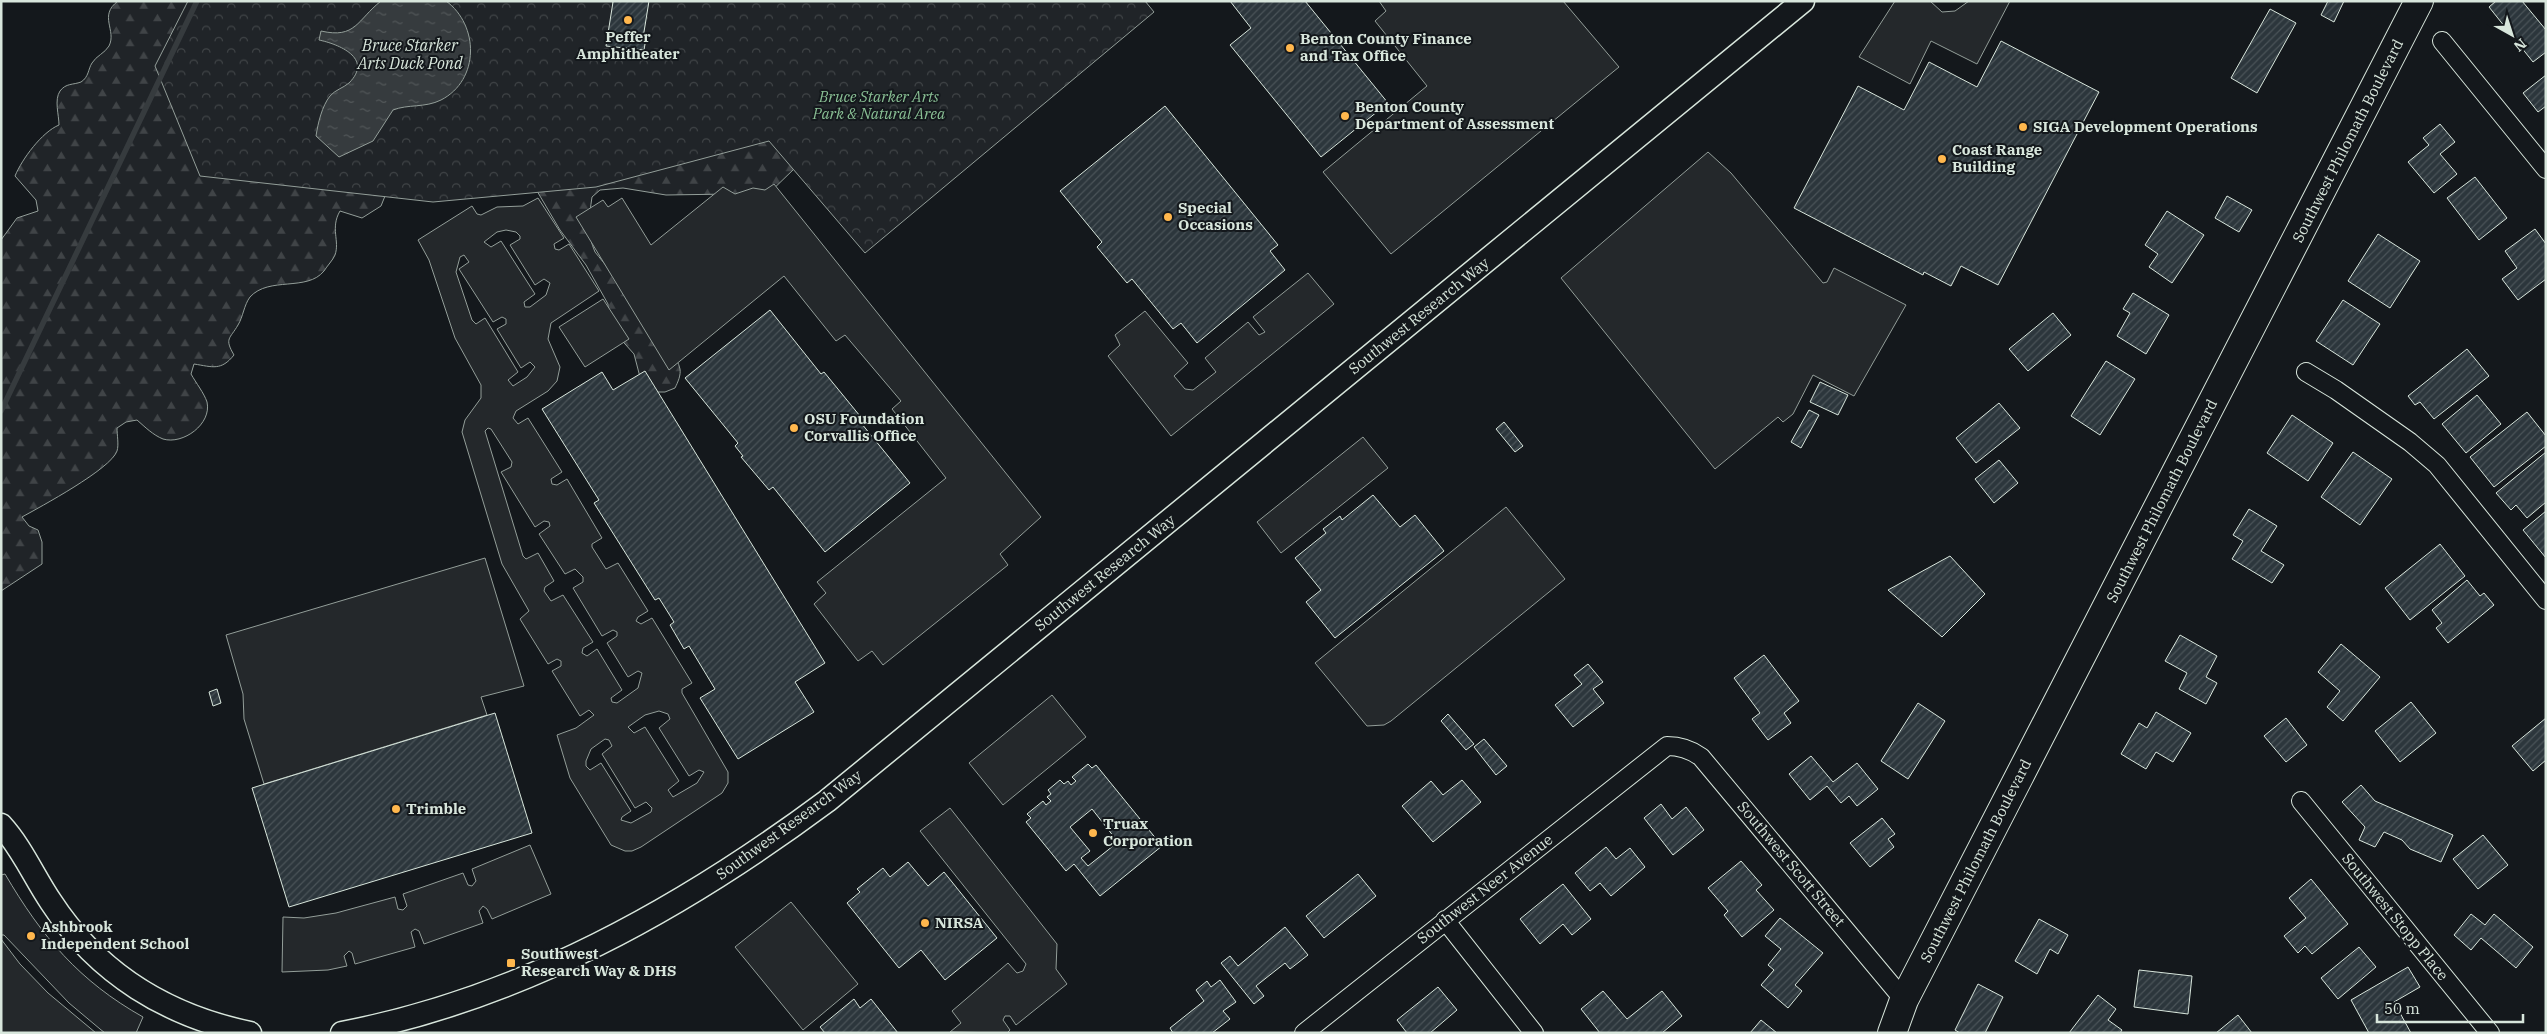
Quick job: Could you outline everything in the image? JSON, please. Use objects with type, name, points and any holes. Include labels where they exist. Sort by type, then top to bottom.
[{"type":"highway","name":"Southwest Philomath Boulevard","points":[[1892,1033],[1904,1000],[2419,1]]},
{"type":"highway","name":"Southwest Philomath Boulevard","points":[[1880,1033],[1904,1000]]},
{"type":"street","name":"Southwest Research Way","points":[[342,1033],[424,1013],[517,980],[582,952],[635,926],[701,888],[770,843],[827,801],[1803,1]]},
{"type":"street","points":[[2442,41],[2546,169]]},
{"type":"street","points":[[2306,372],[2336,390],[2410,442],[2437,465],[2546,600]]},
{"type":"street","name":"Southwest Scott Street","points":[[1667,746],[1677,746],[1692,751],[1701,757],[1904,1000]]},
{"type":"street","name":"Southwest Neer Avenue","points":[[1304,1033],[1667,746]]},
{"type":"street","name":"Southwest Stopp Place","points":[[2301,802],[2490,1033]]},
{"type":"street","points":[[1,825],[27,861],[51,903],[77,937],[121,979],[144,994],[180,1012],[222,1027],[250,1033]]},
{"type":"street","points":[[1445,920],[1534,1033]]},
{"type":"green space","points":[[118,1],[243,1],[397,166],[381,206],[362,218],[340,211],[335,229],[335,255],[324,271],[308,281],[267,287],[258,291],[248,300],[240,322],[229,339],[229,345],[234,355],[221,366],[212,367],[194,364],[191,374],[207,402],[205,418],[201,425],[187,436],[171,440],[163,439],[149,431],[137,420],[126,422],[117,428],[118,449],[112,459],[74,487],[22,517],[29,526],[38,530],[42,542],[42,564],[1,591],[1,240],[17,218],[38,211],[36,200],[15,176],[22,162],[39,140],[59,125],[57,103],[58,95],[62,88],[84,80],[91,65],[109,46],[111,34],[108,18],[109,12]]},
{"type":"green space","name":"Bruce Starker Arts Park & Natural Area","points":[[188,1],[1145,1],[1154,12],[865,253],[769,141],[596,187],[433,202],[200,176],[155,66]]},
{"type":"green space","points":[[733,91],[795,168],[764,198],[730,194],[666,195],[623,188],[600,190],[592,197],[589,225],[595,252],[656,328],[668,345],[680,369],[680,376],[675,388],[665,392],[655,392],[640,377],[634,354],[608,325],[608,304],[586,265],[560,230],[537,191]]},
{"type":"green space","points":[[5,874],[33,918],[64,956],[100,988],[143,1017],[136,1033],[105,1033],[69,1003],[4,935],[1,935],[1,875]]},
{"type":"shaded area","points":[[1379,1],[1563,1],[1619,67],[1391,254],[1323,172],[1427,86],[1375,21],[1386,11]]},
{"type":"shaded area","points":[[1895,1],[1930,1],[1942,12],[1955,11],[1969,1],[2010,1],[1977,64],[1931,41],[1910,84],[1859,57]]},
{"type":"shaded area","points":[[1708,152],[1731,173],[1823,283],[1827,282],[1834,268],[1906,305],[1854,396],[1813,375],[1793,414],[1783,422],[1778,417],[1715,469],[1561,278]]},
{"type":"shaded area","points":[[774,184],[1041,517],[1000,554],[1008,565],[883,665],[872,651],[858,661],[814,604],[826,593],[817,582],[946,478],[892,409],[901,401],[845,335],[836,341],[784,276],[669,370],[576,217],[603,200],[608,207],[622,198],[651,245],[723,187],[735,194],[753,188],[765,190]]},
{"type":"shaded area","points":[[538,198],[564,238],[554,244],[555,249],[559,250],[569,244],[599,291],[551,323],[548,339],[560,367],[557,381],[548,391],[516,411],[513,418],[518,424],[528,418],[562,472],[551,479],[552,484],[557,485],[567,479],[602,538],[592,544],[592,547],[606,569],[618,563],[648,611],[638,617],[636,621],[641,624],[652,618],[692,683],[682,689],[682,693],[728,772],[728,783],[722,793],[641,847],[632,851],[625,851],[611,845],[570,778],[557,735],[576,728],[594,715],[589,710],[580,716],[552,671],[561,666],[561,661],[557,659],[548,664],[520,619],[529,611],[502,564],[462,432],[465,420],[481,398],[481,385],[455,338],[429,260],[418,240],[472,206],[477,214],[481,215],[497,207],[523,206]],"holes":[[[506,230],[516,232],[520,239],[510,245],[535,285],[544,279],[550,283],[546,295],[530,307],[525,307],[524,302],[535,294],[501,241],[491,247],[484,242],[497,232]],[[464,255],[469,262],[459,269],[493,322],[502,317],[506,319],[506,324],[497,329],[521,368],[530,362],[535,367],[527,377],[513,386],[508,380],[518,372],[485,318],[476,324],[472,320],[456,272],[460,257]],[[488,428],[491,429],[512,462],[511,467],[501,472],[535,527],[544,521],[549,522],[550,526],[539,534],[565,574],[575,569],[583,577],[583,582],[573,588],[602,636],[613,630],[617,632],[617,636],[607,643],[628,677],[638,671],[642,673],[638,688],[617,703],[612,702],[611,698],[622,690],[597,649],[587,656],[582,653],[583,648],[593,642],[563,595],[551,601],[544,591],[545,587],[554,581],[538,553],[526,559],[523,556],[485,431]],[[659,711],[668,714],[670,719],[659,728],[689,776],[699,770],[704,772],[697,783],[673,797],[668,790],[679,781],[645,727],[634,733],[628,727],[645,715]],[[605,739],[609,740],[612,746],[602,754],[635,808],[646,802],[652,808],[651,812],[631,823],[621,820],[622,817],[631,811],[601,763],[590,770],[586,766],[591,749]]]},
{"type":"shaded area","points":[[1308,273],[1334,304],[1171,436],[1108,356],[1120,345],[1115,335],[1145,311],[1188,363],[1174,376],[1185,389],[1193,390],[1216,372],[1205,358],[1248,322],[1259,335],[1265,332],[1253,317]]},
{"type":"shaded area","points":[[603,299],[629,339],[585,367],[559,327]]},
{"type":"shaded area","points":[[1363,437],[1388,468],[1281,553],[1257,522]]},
{"type":"shaded area","points":[[1506,507],[1565,579],[1391,721],[1384,725],[1367,726],[1315,663]]},
{"type":"shaded area","points":[[485,558],[524,686],[481,697],[487,715],[264,784],[244,719],[243,694],[226,635]]},
{"type":"shaded area","points":[[1052,695],[1086,737],[1003,805],[969,763]]},
{"type":"shaded area","points":[[950,808],[1057,944],[1056,969],[1067,984],[1016,1025],[1010,1016],[1005,1016],[1003,1020],[1010,1030],[1007,1033],[950,1032],[961,1023],[952,1011],[1008,963],[1017,973],[1023,971],[1026,964],[920,831]]},
{"type":"shaded area","points":[[530,845],[551,894],[492,919],[487,909],[483,906],[479,911],[483,923],[424,944],[419,931],[415,929],[411,932],[415,947],[355,964],[352,953],[349,951],[344,956],[347,966],[328,970],[282,972],[283,917],[304,918],[336,913],[395,897],[398,909],[403,910],[407,906],[403,894],[463,873],[468,885],[472,886],[476,881],[472,869]]},
{"type":"shaded area","points":[[791,902],[858,984],[803,1030],[735,947]]},
{"type":"shaded area","points":[[1,939],[20,964],[48,993],[96,1033],[1,1033]]},
{"type":"water","name":"Bruce Starker Arts Duck Pond","points":[[381,1],[446,1],[457,11],[465,24],[470,52],[468,66],[463,79],[454,91],[441,100],[429,104],[393,110],[373,141],[339,157],[316,136],[318,126],[327,100],[334,92],[349,83],[356,74],[358,66],[356,59],[343,49],[319,40],[321,31],[333,33],[349,30]]},
{"type":"building","name":"Peffer Amphitheater","points":[[610,1],[649,1],[643,38],[646,38],[644,50],[606,46],[613,2]]},
{"type":"building","points":[[1230,1],[1305,1],[1388,103],[1321,157],[1230,45],[1251,28]]},
{"type":"building","points":[[2328,1],[2344,1],[2334,22],[2321,15]]},
{"type":"building","points":[[2496,1],[2522,1],[2546,30],[2546,52],[2533,62],[2489,7]]},
{"type":"building","points":[[2270,9],[2296,23],[2257,93],[2231,78]]},
{"type":"building","name":"Coast Range Building","points":[[2001,41],[2099,92],[1998,285],[1961,266],[1951,286],[1924,272],[1923,275],[1794,208],[1858,86],[1904,110],[1929,62],[1977,87]]},
{"type":"building","points":[[2546,75],[2546,106],[2538,112],[2523,93]]},
{"type":"building","points":[[1165,106],[1278,245],[1270,251],[1285,270],[1197,343],[1181,323],[1173,329],[1132,279],[1127,283],[1097,247],[1102,242],[1060,191]]},
{"type":"building","points":[[2440,124],[2455,142],[2440,154],[2457,174],[2434,193],[2408,162],[2429,145],[2423,138]]},
{"type":"building","points":[[2475,177],[2507,218],[2479,240],[2447,198]]},
{"type":"building","points":[[2227,196],[2252,210],[2239,232],[2215,218]]},
{"type":"building","points":[[2167,211],[2204,235],[2172,283],[2149,267],[2158,254],[2145,245]]},
{"type":"building","points":[[2535,229],[2546,244],[2546,279],[2518,300],[2502,279],[2517,268],[2505,251]]},
{"type":"building","points":[[2378,234],[2420,261],[2390,308],[2348,281]]},
{"type":"building","points":[[2133,293],[2169,315],[2146,354],[2117,336],[2130,313],[2123,309]]},
{"type":"building","points":[[2343,300],[2380,324],[2353,365],[2316,341]]},
{"type":"building","points":[[770,310],[821,374],[824,372],[860,416],[857,418],[910,483],[825,552],[773,487],[769,490],[741,457],[743,456],[735,446],[738,443],[685,378]]},
{"type":"building","points":[[2053,313],[2071,335],[2028,371],[2009,349]]},
{"type":"building","points":[[2467,349],[2489,376],[2434,419],[2420,402],[2415,405],[2408,396]]},
{"type":"building","points":[[2106,361],[2135,379],[2100,435],[2071,416]]},
{"type":"building","points":[[645,371],[825,663],[795,682],[814,712],[738,759],[700,698],[715,689],[689,646],[684,649],[670,625],[674,622],[659,598],[655,600],[594,503],[599,500],[542,409],[602,372],[613,390]]},
{"type":"building","points":[[1820,382],[1848,395],[1838,415],[1810,402]]},
{"type":"building","points":[[2477,395],[2501,424],[2466,453],[2442,424]]},
{"type":"building","points":[[1999,403],[2020,428],[1976,463],[1956,438]]},
{"type":"building","points":[[1809,410],[1819,415],[1801,448],[1791,442]]},
{"type":"building","points":[[2527,412],[2546,436],[2546,446],[2494,487],[2470,457]]},
{"type":"building","points":[[2292,415],[2333,443],[2308,481],[2267,453]]},
{"type":"building","points":[[1504,422],[1523,446],[1515,452],[1496,429]]},
{"type":"building","points":[[2353,452],[2392,479],[2360,525],[2321,497]]},
{"type":"building","points":[[2546,452],[2546,502],[2527,518],[2516,505],[2511,510],[2496,493]]},
{"type":"building","points":[[1999,460],[2018,483],[1994,503],[1975,479]]},
{"type":"building","points":[[1373,495],[1400,527],[1415,515],[1444,551],[1335,638],[1306,602],[1321,590],[1295,558],[1326,533],[1323,529],[1340,516],[1342,520]]},
{"type":"building","points":[[2249,509],[2277,526],[2261,551],[2284,565],[2272,583],[2232,559],[2243,541],[2233,535]]},
{"type":"building","points":[[2546,511],[2546,558],[2523,530]]},
{"type":"building","points":[[2440,544],[2465,576],[2410,620],[2385,588]]},
{"type":"building","points":[[1950,556],[1985,594],[1942,637],[1888,590]]},
{"type":"building","points":[[2467,580],[2480,596],[2484,593],[2494,605],[2448,643],[2436,628],[2442,623],[2432,610]]},
{"type":"building","points":[[2180,635],[2217,656],[2206,677],[2217,683],[2206,704],[2179,689],[2187,673],[2165,661]]},
{"type":"building","points":[[2341,644],[2380,677],[2343,721],[2327,707],[2340,691],[2318,672]]},
{"type":"building","points":[[1764,655],[1799,701],[1784,713],[1791,723],[1768,740],[1752,719],[1760,713],[1734,678]]},
{"type":"building","points":[[1588,664],[1603,682],[1593,689],[1604,703],[1573,727],[1555,705],[1582,684],[1574,675]]},
{"type":"building","points":[[217,689],[221,703],[213,706],[209,692]]},
{"type":"building","points":[[2411,702],[2436,733],[2400,762],[2375,731]]},
{"type":"building","points":[[1918,703],[1945,721],[1908,779],[1881,761]]},
{"type":"building","points":[[2156,712],[2191,733],[2173,762],[2156,752],[2146,769],[2121,754],[2139,723],[2147,728]]},
{"type":"building","points":[[495,713],[532,833],[289,907],[252,788]]},
{"type":"building","points":[[1448,714],[1474,744],[1466,750],[1441,721]]},
{"type":"building","points":[[2286,718],[2307,745],[2286,762],[2264,736]]},
{"type":"building","points":[[2546,718],[2546,760],[2533,771],[2512,746]]},
{"type":"building","points":[[1484,739],[1507,766],[1496,775],[1474,747]]},
{"type":"building","points":[[1811,756],[1833,782],[1857,763],[1878,789],[1857,806],[1849,796],[1841,803],[1827,786],[1810,800],[1789,774]]},
{"type":"building","points":[[1088,764],[1092,768],[1096,765],[1162,846],[1100,896],[1074,864],[1066,871],[1026,822],[1031,818],[1027,814],[1043,801],[1046,805],[1051,801],[1047,797],[1051,794],[1048,790],[1060,780],[1064,784],[1068,781],[1071,785],[1076,781],[1072,777]],"holes":[[[1092,809],[1118,842],[1088,866],[1081,858],[1090,851],[1070,827]]]},
{"type":"building","points":[[1462,780],[1481,802],[1433,842],[1402,806],[1431,781],[1443,795]]},
{"type":"building","points":[[2361,785],[2375,801],[2453,835],[2441,862],[2410,849],[2402,840],[2384,832],[2375,847],[2359,840],[2365,827],[2342,802]]},
{"type":"building","points":[[1661,804],[1672,819],[1686,807],[1704,830],[1673,855],[1644,818]]},
{"type":"building","points":[[1882,818],[1895,834],[1888,839],[1894,847],[1870,867],[1850,843]]},
{"type":"building","points":[[2483,835],[2508,865],[2478,889],[2453,859]]},
{"type":"building","points":[[1606,847],[1616,859],[1630,848],[1645,867],[1611,896],[1600,883],[1590,891],[1575,873]]},
{"type":"building","points":[[1741,861],[1762,885],[1756,890],[1774,910],[1742,937],[1724,915],[1728,911],[1708,888]]},
{"type":"building","points":[[908,862],[928,886],[944,872],[997,938],[945,980],[921,950],[899,968],[847,903],[860,892],[857,889],[883,868],[890,877]]},
{"type":"building","points":[[1358,874],[1376,896],[1324,938],[1306,916]]},
{"type":"building","points":[[2311,879],[2348,924],[2312,954],[2305,946],[2298,953],[2284,936],[2306,918],[2289,898]]},
{"type":"building","points":[[1563,884],[1591,919],[1572,935],[1563,924],[1540,944],[1520,919]]},
{"type":"building","points":[[2471,914],[2485,925],[2494,914],[2533,947],[2516,968],[2481,938],[2471,950],[2454,935]]},
{"type":"building","points":[[1780,918],[1823,953],[1795,985],[1802,991],[1788,1008],[1761,985],[1774,970],[1768,965],[1781,949],[1765,936]]},
{"type":"building","points":[[2039,919],[2068,935],[2058,954],[2050,949],[2037,974],[2015,961]]},
{"type":"building","points":[[1285,927],[1308,955],[1290,969],[1285,963],[1256,986],[1264,996],[1254,1004],[1221,963],[1230,956],[1238,966]]},
{"type":"building","points":[[2359,947],[2376,967],[2338,999],[2321,978]]},
{"type":"building","points":[[2408,967],[2420,987],[2394,1002],[2411,1033],[2369,1033],[2351,1000]]},
{"type":"building","points":[[2139,970],[2192,976],[2188,1014],[2134,1007]]},
{"type":"building","points":[[1220,980],[1236,1002],[1223,1011],[1230,1019],[1212,1033],[1173,1033],[1170,1028],[1204,1001],[1196,990],[1207,981],[1211,987]]},
{"type":"building","points":[[1978,984],[2003,997],[1985,1033],[1960,1033],[1955,1030]]},
{"type":"building","points":[[1438,987],[1457,1010],[1430,1033],[1407,1033],[1397,1020]]},
{"type":"building","points":[[1603,991],[1627,1019],[1662,991],[1682,1016],[1662,1033],[1600,1033],[1581,1009]]},
{"type":"building","points":[[2098,995],[2116,1009],[2108,1020],[2122,1030],[2120,1033],[2069,1033]]},
{"type":"building","points":[[854,999],[860,1008],[871,999],[898,1033],[825,1033],[820,1027]]},
{"type":"building","points":[[2238,1015],[2252,1033],[2216,1033]]},
{"type":"building","points":[[1761,1020],[1777,1033],[1750,1033]]},
{"type":"waterway","points":[[1,411],[197,1]]},
{"type":"place","name":"Peffer Amphitheater","points":[[628,20]]},
{"type":"place","name":"Benton County Finance and Tax Office","points":[[1290,48]]},
{"type":"place","name":"Benton County Department of Assessment","points":[[1345,116]]},
{"type":"place","name":"SIGA Development Operations","points":[[2023,127]]},
{"type":"place","name":"Coast Range Building","points":[[1942,159]]},
{"type":"place","name":"Special Occasions","points":[[1168,217]]},
{"type":"place","name":"OSU Foundation Corvallis Office","points":[[794,428]]},
{"type":"place","name":"Trimble","points":[[396,809]]},
{"type":"place","name":"Truax Corporation","points":[[1093,833]]},
{"type":"place","name":"NIRSA","points":[[925,923]]},
{"type":"place","name":"Ashbrook Independent School","points":[[31,936]]},
{"type":"place","name":"Southwest Research Way & DHS","points":[[511,963]]}]
